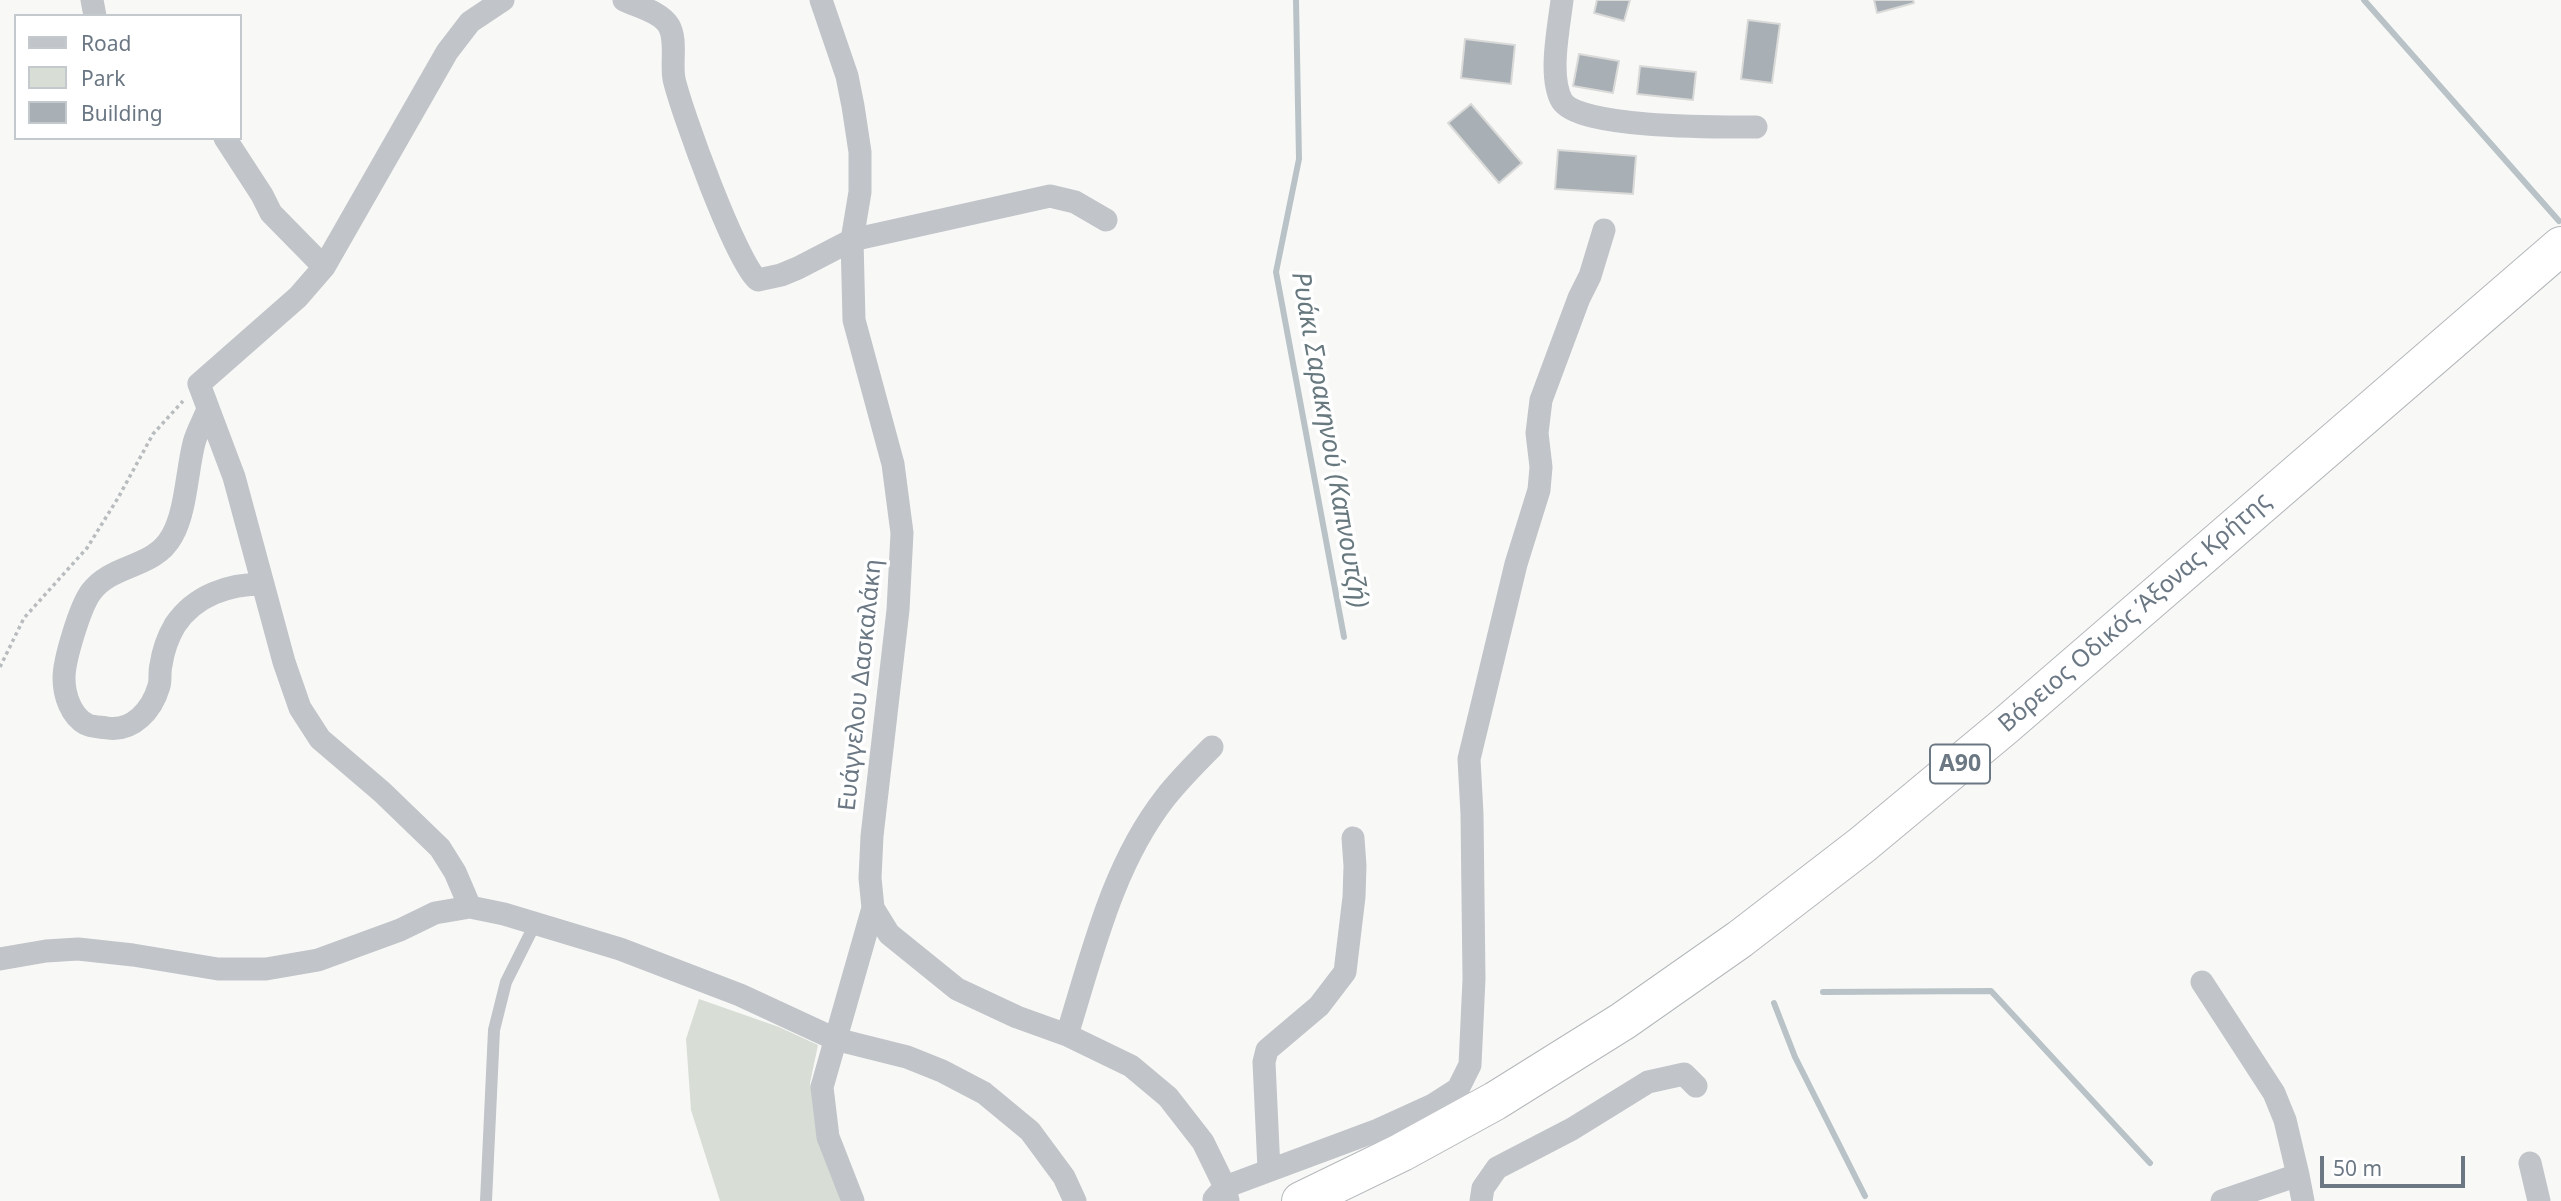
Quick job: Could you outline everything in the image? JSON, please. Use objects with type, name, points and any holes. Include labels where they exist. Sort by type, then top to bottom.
[{"type":"highway","name":"Βόρειος Οδικός Άξονας Κρήτης","points":[[1301,1201],[1402,1152],[1495,1101],[1623,1021],[1740,939],[1861,845],[1994,734],[2561,246]]},
{"type":"street","points":[[470,907],[455,872],[440,848],[320,738],[300,708],[234,477],[199,384],[298,297],[324,267],[447,52],[470,22],[503,0]]},
{"type":"street","points":[[624,0],[664,18],[671,29],[674,77],[681,102],[731,233],[751,275],[758,280],[782,275],[852,240],[1051,196],[1075,202],[1106,220]]},
{"type":"street","name":"Ευάγγελου Δασκαλάκη","points":[[821,0],[847,76],[860,152],[860,192],[852,240],[854,320],[893,464],[902,533],[898,610],[872,836],[870,878],[873,908],[889,934],[957,989],[1017,1017],[1067,1035],[1131,1066],[1168,1097],[1203,1142],[1221,1196]]},
{"type":"street","points":[[1562,0],[1555,79],[1563,103],[1574,110],[1621,122],[1698,127],[1756,127]]},
{"type":"street","points":[[226,140],[271,213],[324,267]]},
{"type":"street","points":[[1221,1196],[1269,1170],[1378,1130],[1433,1105],[1458,1089],[1470,1065],[1474,979],[1469,759],[1516,564],[1539,490],[1541,467],[1537,423],[1541,400],[1578,298],[1590,276],[1604,230]]},
{"type":"street","points":[[208,409],[194,442],[173,535],[160,553],[143,563],[116,571],[92,591],[78,617],[64,677],[70,709],[86,725],[118,730],[141,718],[160,684],[160,666],[166,644],[176,624],[188,610],[209,594],[241,584],[263,584]]},
{"type":"street","points":[[1067,1035],[1110,898],[1130,855],[1163,800],[1212,747]]},
{"type":"street","points":[[1269,1170],[1264,1062],[1267,1050],[1319,1006],[1345,972],[1354,897],[1353,838]]},
{"type":"street","points":[[0,959],[78,949],[218,969],[266,969],[318,960],[400,930],[435,913],[470,907],[536,922],[644,958],[740,995],[835,1039],[906,1057],[942,1071],[984,1093],[1030,1131],[1064,1177],[1075,1201]]},
{"type":"street","points":[[853,1201],[828,1137],[822,1087],[873,908]]},
{"type":"street","points":[[2203,982],[2274,1093],[2285,1121],[2303,1201]]},
{"type":"street","points":[[1481,1201],[1483,1188],[1497,1168],[1572,1129],[1648,1082],[1684,1074],[1696,1086]]},
{"type":"street","points":[[2530,1163],[2539,1201]]},
{"type":"street","points":[[2222,1201],[2277,1192],[2298,1175]]},
{"type":"lane","points":[[486,1201],[494,1030],[506,982],[536,922]]},
{"type":"path","points":[[0,667],[24,618],[87,548],[153,434],[199,384]]},
{"type":"green space","points":[[699,999],[779,1027],[818,1045],[810,1083],[820,1131],[841,1201],[720,1201],[691,1110],[686,1039]]},
{"type":"building","points":[[1597,0],[1630,0],[1624,21],[1594,13]]},
{"type":"building","points":[[1874,0],[1913,0],[1914,3],[1877,13]]},
{"type":"building","points":[[1748,20],[1780,24],[1772,83],[1741,79]]},
{"type":"building","points":[[1465,39],[1515,45],[1511,84],[1461,78]]},
{"type":"building","points":[[1579,54],[1619,61],[1613,93],[1573,86]]},
{"type":"building","points":[[1640,66],[1696,72],[1693,100],[1637,94]]},
{"type":"building","points":[[1471,104],[1522,163],[1499,183],[1448,123]]},
{"type":"building","points":[[1558,150],[1636,156],[1633,194],[1555,189]]},
{"type":"waterway","name":"Ρυάκι Σαρακηνού (Καπνουτζή)","points":[[1296,0],[1299,159],[1276,272],[1344,637]]},
{"type":"waterway","points":[[2364,0],[2559,221]]},
{"type":"waterway","points":[[1823,992],[1991,991],[2150,1163]]},
{"type":"waterway","points":[[1774,1003],[1795,1057],[1865,1196]]}]
